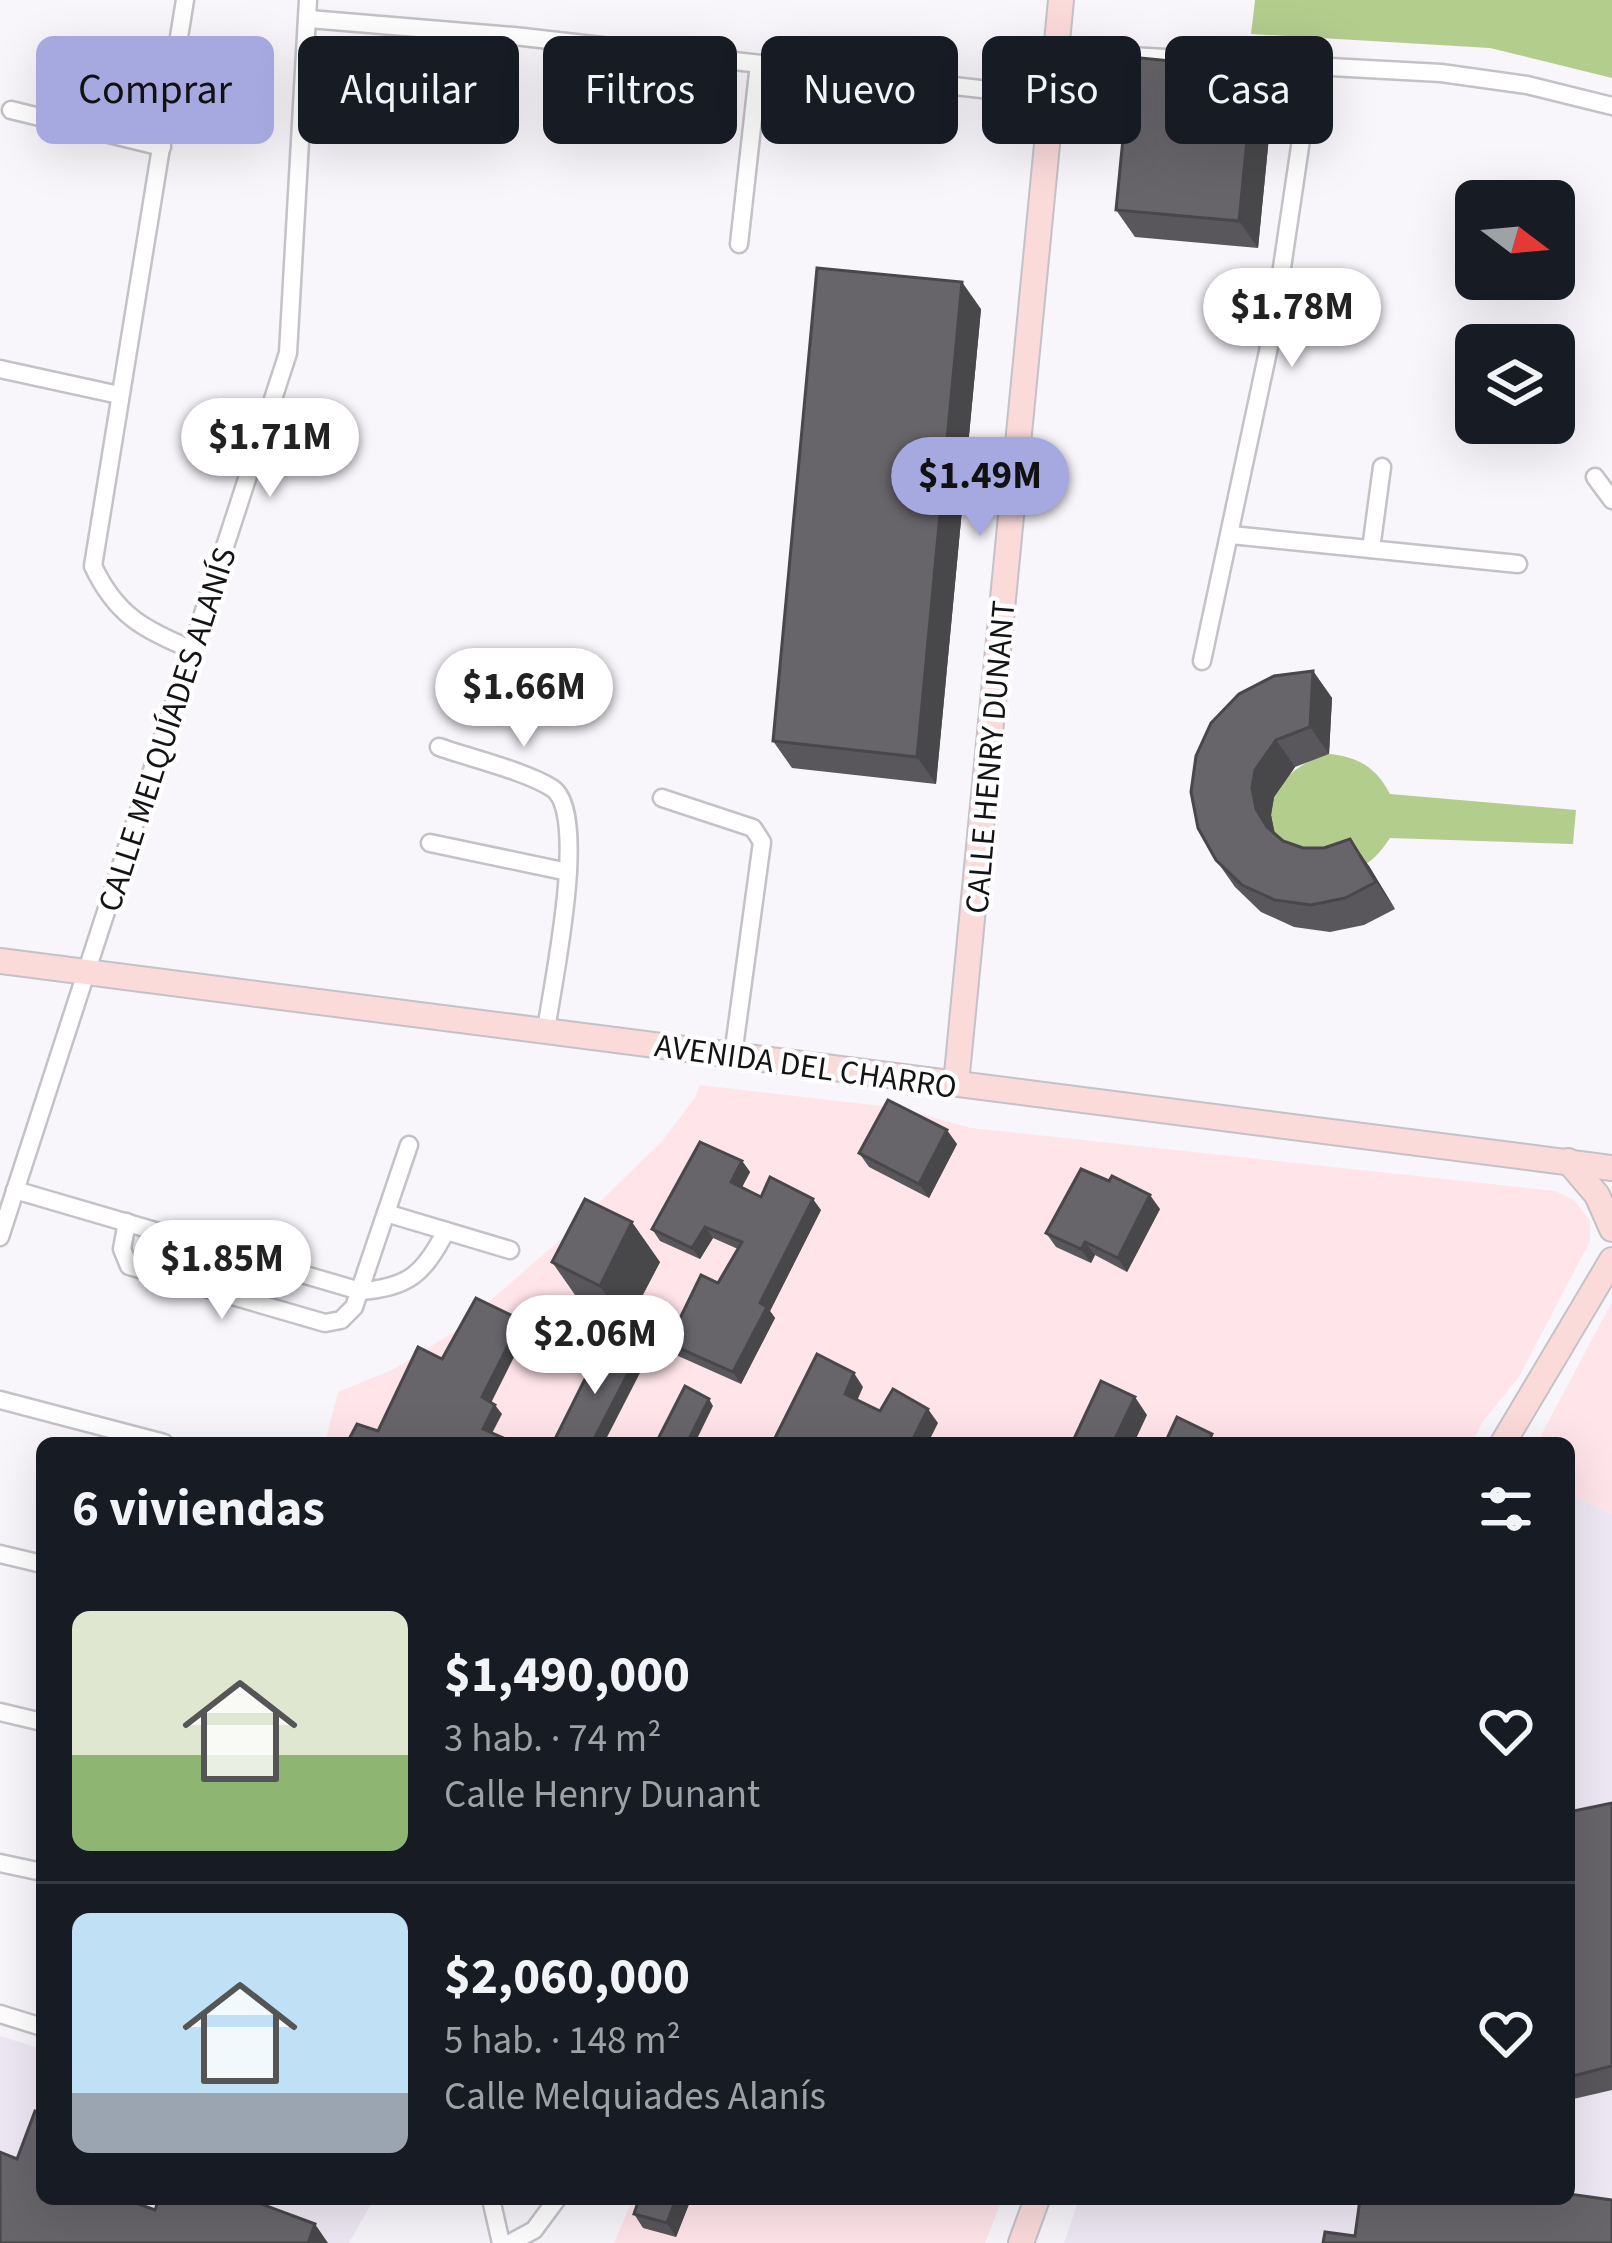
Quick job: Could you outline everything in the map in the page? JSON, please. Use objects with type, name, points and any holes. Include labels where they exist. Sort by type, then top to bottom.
[{"type":"street","points":[[185,0],[93,566],[117,607],[154,633],[193,650]]},
{"type":"street","name":"CALLE HENRY DUNANT","points":[[1058,36],[1061,0]]},
{"type":"street","points":[[308,9],[982,89]]},
{"type":"street","name":"CALLE MELQUÍADES ALANÍS","points":[[0,1237],[288,353],[308,9]]},
{"type":"street","points":[[739,244],[759,64]]},
{"type":"street","points":[[1333,67],[1484,78],[1612,106]]},
{"type":"street","points":[[11,110],[162,147]]},
{"type":"street","name":"CALLE HENRY DUNANT","points":[[956,1084],[1046,144]]},
{"type":"street","points":[[1202,661],[1274,328],[1301,144]]},
{"type":"street","points":[[0,369],[119,394]]},
{"type":"street","points":[[1371,549],[1382,467]]},
{"type":"street","points":[[1595,478],[1612,500]]},
{"type":"street","points":[[1231,535],[1519,564]]},
{"type":"street","points":[[439,747],[551,787],[567,807],[568,872],[545,1030]]},
{"type":"street","points":[[662,798],[753,828],[762,842],[733,1055]]},
{"type":"street","points":[[430,843],[568,872]]},
{"type":"street","name":"AVENIDA DEL CHARRO","points":[[0,961],[1612,1168]]},
{"type":"street","points":[[128,1222],[122,1255],[129,1266],[325,1323],[347,1316],[360,1291],[409,1144]]},
{"type":"street","points":[[1568,1161],[1598,1195],[1612,1229]]},
{"type":"street","points":[[15,1190],[360,1291],[392,1287],[417,1275],[446,1231]]},
{"type":"street","points":[[386,1213],[510,1250]]},
{"type":"street","points":[[1507,1437],[1612,1260]]},
{"type":"street","points":[[0,1400],[141,1437]]},
{"type":"street","points":[[0,1554],[36,1563]]},
{"type":"street","points":[[0,1712],[36,1721]]},
{"type":"street","points":[[0,1864],[36,1871]]},
{"type":"street","points":[[0,2014],[36,2024]]},
{"type":"street","points":[[493,2205],[506,2243],[534,2230],[553,2205]]},
{"type":"street","points":[[1021,2243],[1035,2205]]},
{"type":"shaded area","points":[[700,1085],[899,1108],[971,1128],[1555,1191],[1574,1200],[1590,1221],[1590,1241],[1519,1377],[1475,1437],[327,1437],[338,1392],[394,1369],[454,1332],[567,1234],[662,1141]]},
{"type":"shaded area","points":[[1612,1302],[1612,1514],[1575,1496],[1575,1437],[1540,1437]]},
{"type":"shaded area","points":[[1575,1496],[1612,1514],[1612,2243],[1064,2243],[1077,2205],[1575,2205]]},
{"type":"shaded area","points":[[0,2036],[36,2047],[36,2205],[371,2205],[349,2243],[0,2243]]},
{"type":"shaded area","points":[[630,2205],[1000,2205],[985,2243],[614,2243]]},
{"type":"green space","points":[[1255,0],[1612,0],[1612,78],[1490,48],[1251,34]]},
{"type":"green space","points":[[1329,754],[1365,765],[1390,794],[1576,810],[1573,844],[1390,838],[1361,866],[1322,875],[1277,838],[1269,810],[1280,784],[1303,765]]},
{"type":"building","points":[[1141,58],[1165,60],[1165,144],[1247,144],[1239,221],[1116,210],[1122,144],[1141,144]]},
{"type":"building","points":[[817,268],[962,282],[917,757],[773,741]]},
{"type":"building","points":[[1313,671],[1310,727],[1276,740],[1255,770],[1256,809],[1283,841],[1303,848],[1324,848],[1350,839],[1376,882],[1345,898],[1311,905],[1275,900],[1242,885],[1216,860],[1198,828],[1191,792],[1196,756],[1211,723],[1239,694],[1274,676]]},
{"type":"building","points":[[888,1100],[947,1130],[919,1184],[859,1153]]},
{"type":"building","points":[[700,1142],[742,1161],[731,1182],[761,1197],[770,1177],[813,1199],[760,1303],[767,1307],[733,1372],[668,1343],[701,1275],[718,1283],[742,1242],[705,1227],[692,1248],[652,1229]]},
{"type":"building","points":[[1081,1169],[1109,1181],[1112,1176],[1150,1195],[1118,1258],[1085,1242],[1081,1249],[1046,1233]]},
{"type":"building","points":[[585,1199],[632,1222],[600,1286],[552,1262]]},
{"type":"building","points":[[476,1298],[521,1320],[482,1397],[495,1405],[483,1429],[501,1437],[350,1437],[357,1424],[378,1431],[418,1347],[442,1359]]},
{"type":"building","points":[[603,1343],[635,1360],[595,1437],[556,1437]]},
{"type":"building","points":[[817,1354],[854,1373],[845,1394],[880,1411],[893,1389],[928,1409],[914,1437],[776,1437]]},
{"type":"building","points":[[1101,1381],[1135,1397],[1116,1437],[1075,1437]]},
{"type":"building","points":[[685,1386],[709,1399],[690,1437],[659,1437]]},
{"type":"building","points":[[1177,1417],[1212,1434],[1211,1437],[1168,1437]]},
{"type":"building","points":[[1612,1803],[1612,2066],[1575,2075],[1575,1811]]},
{"type":"building","points":[[35,2111],[36,2205],[141,2205],[155,2210],[157,2205],[264,2205],[315,2224],[308,2243],[0,2243],[0,2152],[17,2159]]},
{"type":"building","points":[[1575,2195],[1612,2200],[1612,2243],[1323,2243],[1325,2232],[1355,2236],[1359,2205],[1575,2205]]},
{"type":"building","points":[[637,2205],[674,2205],[667,2223],[634,2214]]}]
